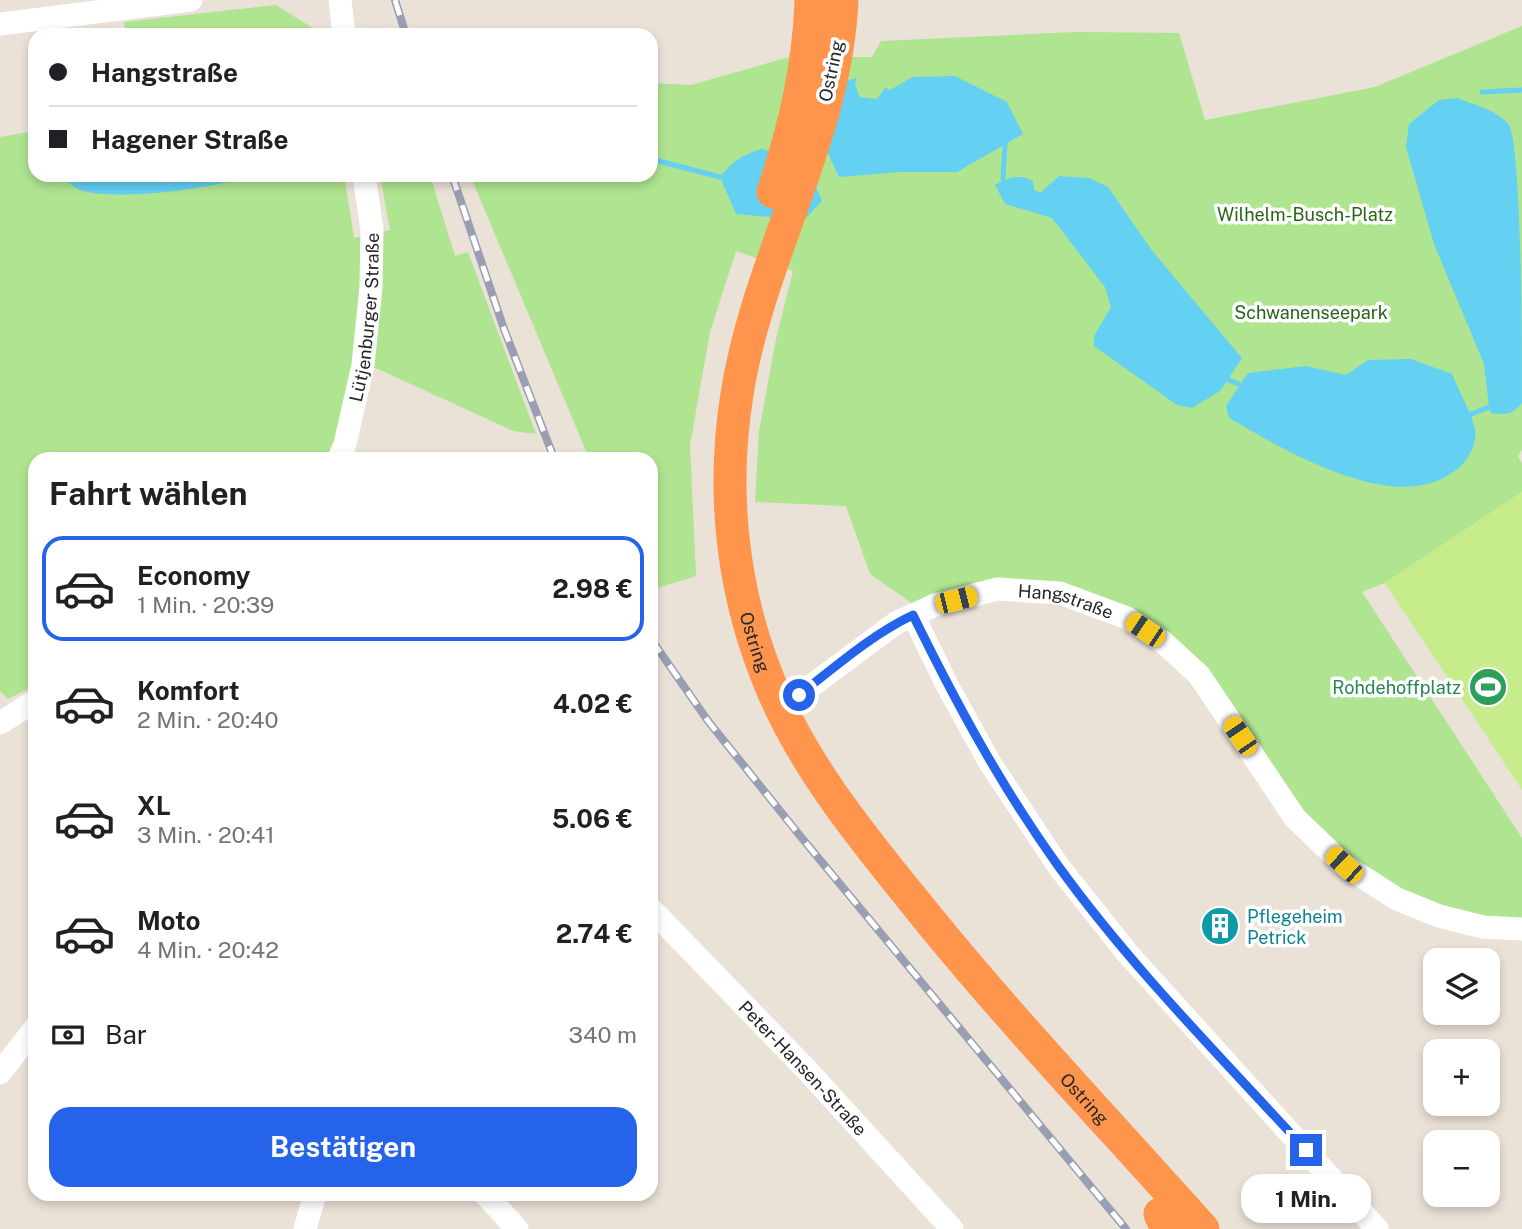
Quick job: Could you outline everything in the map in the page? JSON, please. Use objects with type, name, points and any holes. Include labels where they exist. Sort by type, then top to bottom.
[{"type":"highway","name":"Ostring","points":[[826,15],[804,80],[760,264],[731,322],[716,382],[707,482],[709,527],[715,577],[728,631],[743,678],[785,761],[829,828],[876,890],[955,987],[1166,1214],[1203,1229]]},
{"type":"highway","points":[[1166,1214],[1220,1229]]},
{"type":"street","points":[[0,24],[191,0]]},
{"type":"street","points":[[341,0],[343,28]]},
{"type":"street","name":"Lütjenburger Straße","points":[[342,452],[363,365],[371,287],[372,230],[365,182]]},
{"type":"street","name":"Hangstraße","points":[[799,695],[896,623],[935,605],[998,589],[1060,593],[1127,618],[1163,642],[1199,674],[1295,818],[1344,865],[1397,900],[1439,916],[1483,927],[1522,929]]},
{"type":"street","points":[[913,615],[947,685],[990,763],[1059,867],[1128,954],[1377,1229]]},
{"type":"street","points":[[0,723],[28,705]]},
{"type":"street","name":"Peter-Hansen-Straße","points":[[658,916],[805,1068],[952,1229]]},
{"type":"street","points":[[0,1073],[28,1037]]},
{"type":"street","points":[[305,1229],[313,1201]]},
{"type":"street","points":[[491,1201],[517,1229]]},
{"type":"green space","points":[[276,5],[313,28],[125,28],[124,22]]},
{"type":"green space","name":"Schwanenseepark","points":[[1522,26],[1522,450],[1518,456],[1522,464],[1522,492],[1385,583],[1362,592],[1522,838],[1522,920],[1490,920],[1430,905],[1352,861],[1305,815],[1205,667],[1063,587],[913,604],[870,574],[846,506],[755,502],[759,431],[776,339],[793,271],[736,251],[710,332],[690,445],[696,576],[658,588],[658,452],[586,452],[473,182],[658,182],[658,83],[691,85],[789,57],[872,57],[881,41],[1076,32],[1179,33],[1205,120],[1375,87]]},
{"type":"green space","points":[[28,132],[28,182],[345,182],[354,238],[390,230],[381,182],[432,182],[455,256],[468,252],[536,434],[513,431],[378,369],[356,363],[336,442],[330,452],[28,452],[28,689],[8,699],[0,691],[0,137]]},
{"type":"green space","name":"Rohdehoffplatz","points":[[1522,492],[1522,790],[1385,583]]},
{"type":"water","points":[[955,76],[1007,102],[1023,134],[957,172],[901,172],[839,177],[799,91],[857,78],[855,85],[860,97],[877,99],[885,88],[890,90],[913,77]]},
{"type":"water","points":[[1457,98],[1498,115],[1509,125],[1513,142],[1517,172],[1520,256],[1522,403],[1512,412],[1505,414],[1491,413],[1484,364],[1434,244],[1406,147],[1409,124],[1439,100]]},
{"type":"water","points":[[762,149],[782,155],[811,174],[822,201],[804,220],[736,214],[720,177],[738,159]]},
{"type":"water","points":[[1059,176],[1089,178],[1108,187],[1153,252],[1242,358],[1220,391],[1192,408],[1177,405],[1094,346],[1094,336],[1111,307],[1105,287],[1052,218],[1005,204],[995,185],[1004,180],[1024,177],[1033,181],[1034,190],[1040,193]]},
{"type":"water","points":[[68,182],[227,182],[170,192],[122,195],[83,191]]},
{"type":"water","points":[[1411,359],[1452,374],[1475,429],[1471,452],[1464,462],[1456,470],[1431,483],[1403,487],[1373,483],[1341,474],[1280,446],[1229,418],[1226,406],[1248,373],[1306,366],[1346,375],[1368,360]]},
{"type":"waterway","points":[[1482,92],[1521,90]]},
{"type":"waterway","points":[[1003,179],[1005,144]]},
{"type":"waterway","points":[[658,161],[720,177]]},
{"type":"waterway","points":[[1229,380],[1238,384]]},
{"type":"waterway","points":[[1469,415],[1489,407]]},
{"type":"railway","points":[[395,0],[404,28]]},
{"type":"railway","points":[[454,182],[504,329],[552,452]]},
{"type":"railway","points":[[658,649],[708,721],[801,837],[1126,1229]]},
{"type":"place","name":"Rohdehoffplatz","points":[[1488,687]]},
{"type":"place","name":"Pflegeheim Petrick","points":[[1220,926]]},
{"type":"route","points":[[799,695],[868,642],[913,615],[947,685],[990,763],[1059,867],[1128,954],[1306,1150]]},
{"type":"park label","name":"Wilhelm-Busch-Platz","points":[[1305,214]]}]
